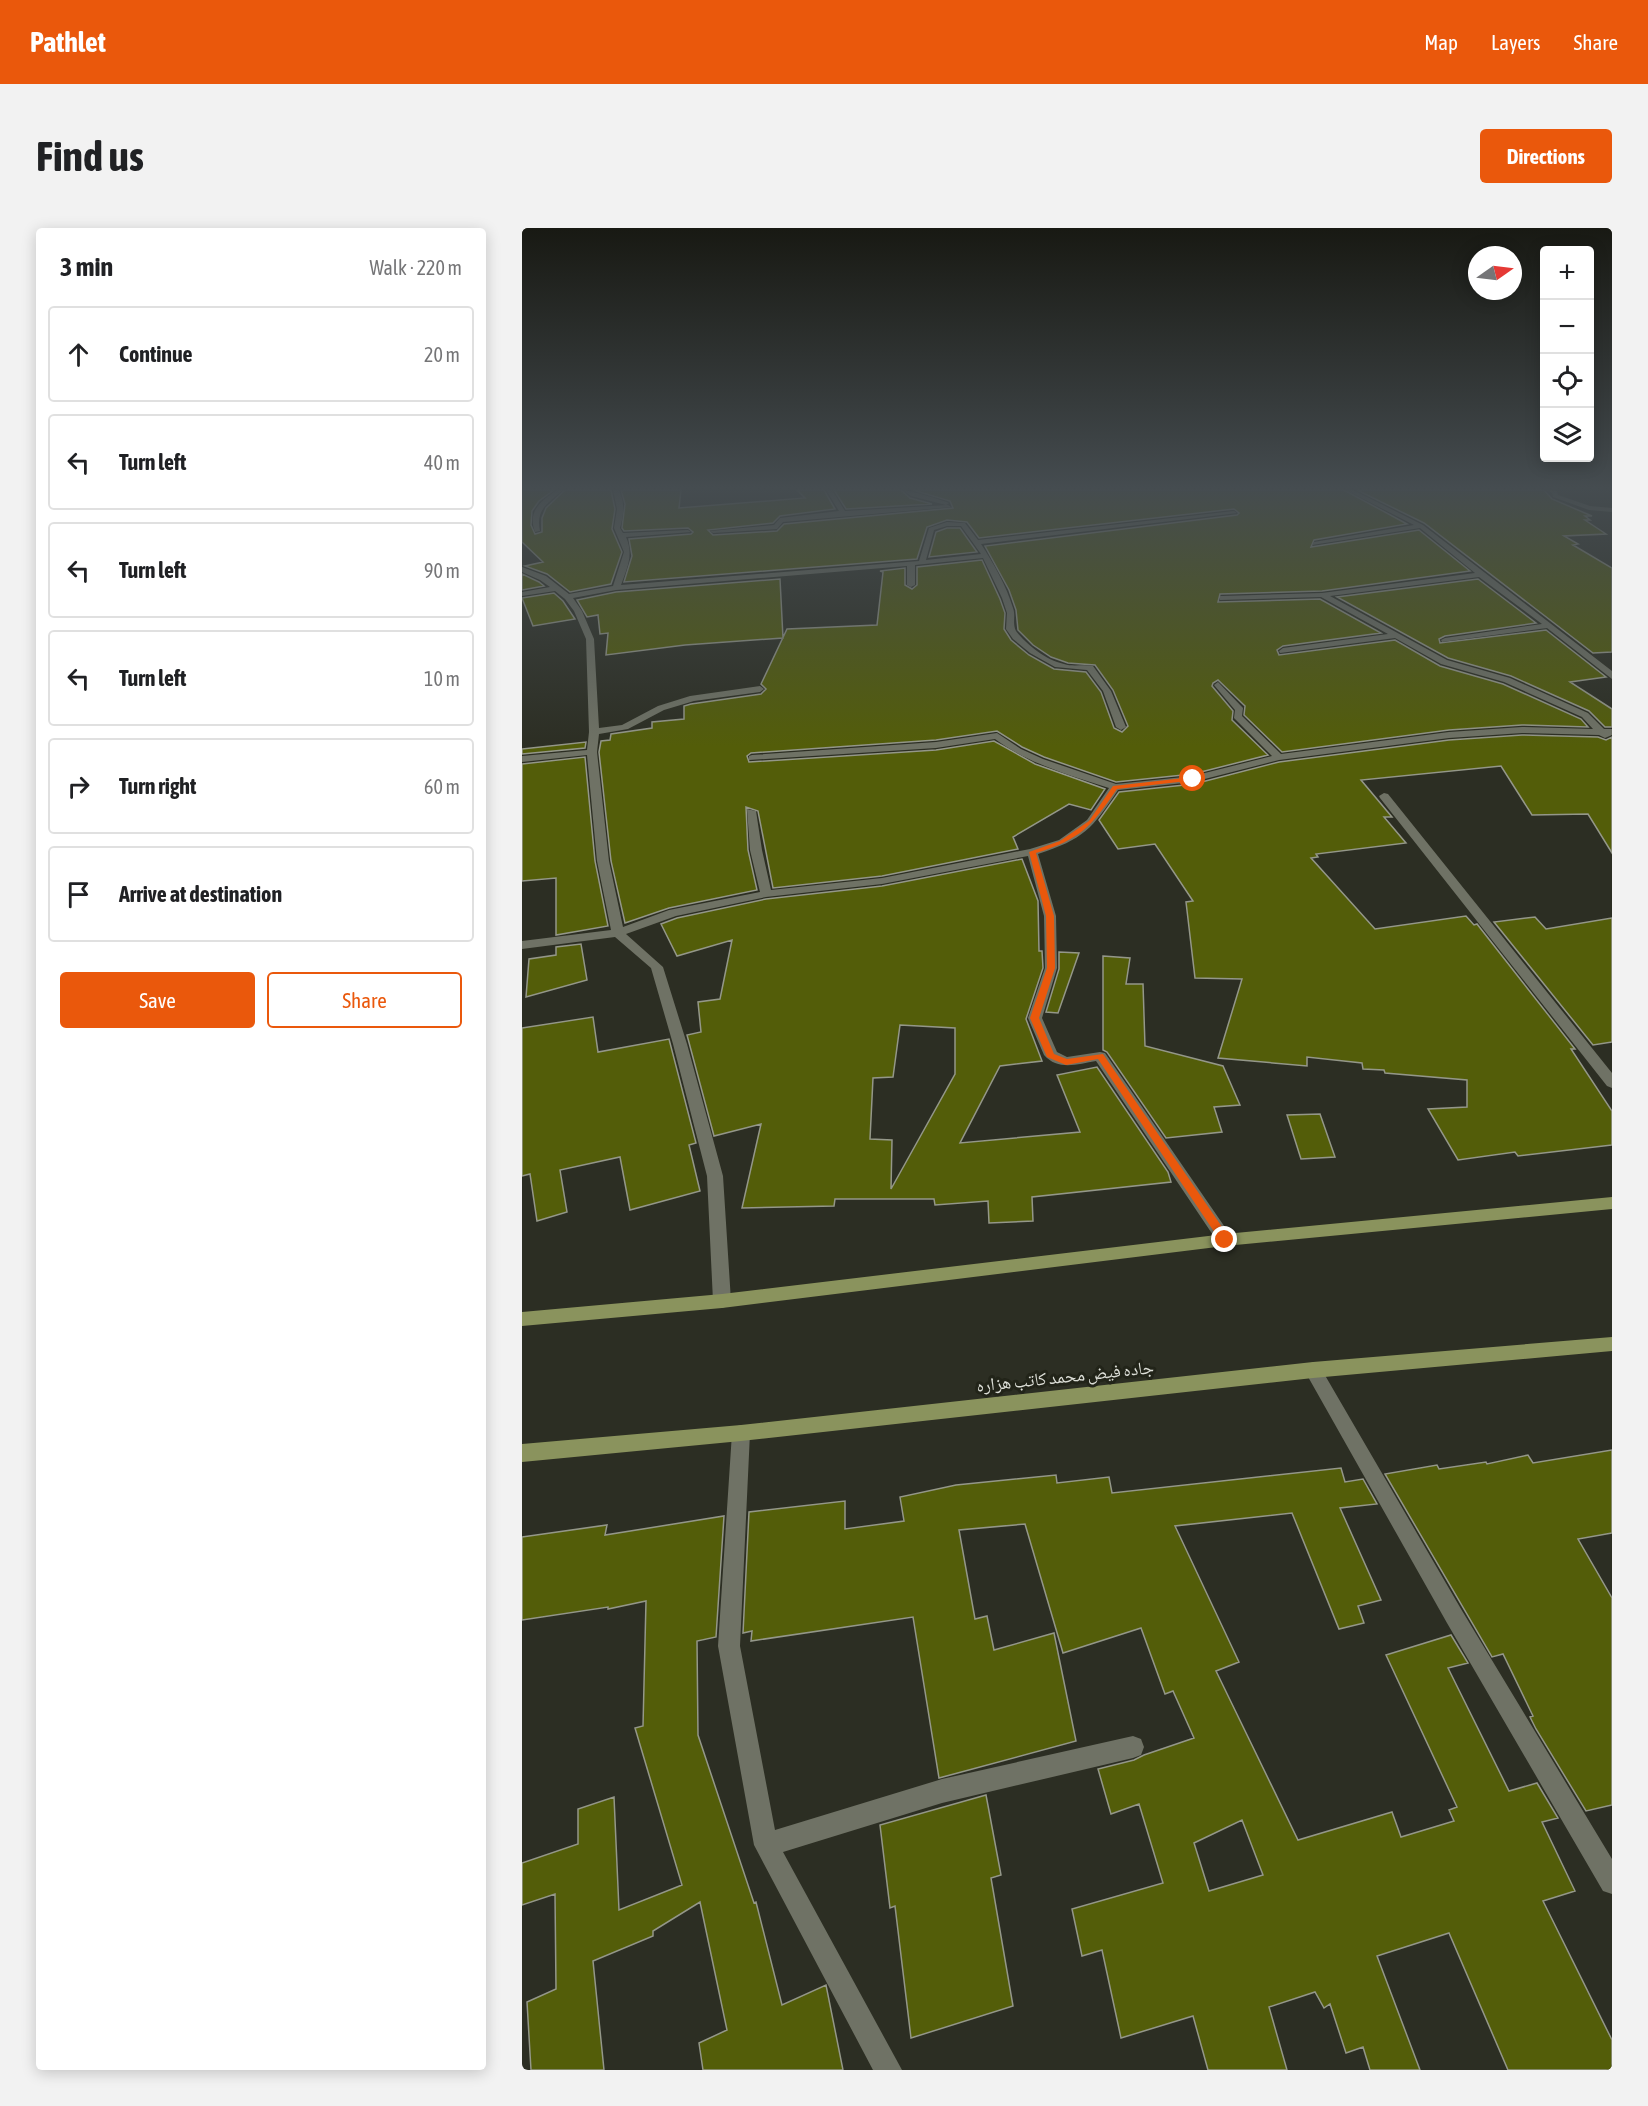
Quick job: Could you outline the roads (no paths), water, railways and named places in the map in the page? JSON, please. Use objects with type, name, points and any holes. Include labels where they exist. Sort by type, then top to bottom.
[{"type":"main road","points":[[522,1319],[722,1301],[1225,1240],[1612,1203]]},
{"type":"main road","name":"جاده فیض محمد کاتب هزاره","points":[[522,1453],[741,1433],[1313,1370],[1612,1344]]},
{"type":"street","points":[[534,576],[563,592],[578,611],[590,639],[594,732],[592,752],[603,861],[618,933],[657,967],[680,1044],[715,1176],[722,1301]]},
{"type":"street","points":[[616,588],[621,576]]},
{"type":"street","points":[[522,594],[764,576]]},
{"type":"street","points":[[911,576],[911,585]]},
{"type":"street","points":[[994,576],[1012,614],[1009,624],[1011,631],[1024,644],[1059,666],[1090,668],[1107,690],[1121,727]]},
{"type":"street","points":[[1223,598],[1322,595],[1473,576]]},
{"type":"street","points":[[1483,576],[1550,625],[1612,676]]},
{"type":"street","points":[[1322,595],[1444,662],[1507,680],[1566,706],[1607,732],[1612,741]]},
{"type":"street","points":[[1445,640],[1550,625]]},
{"type":"street","points":[[1283,651],[1394,636]]},
{"type":"street","points":[[1218,685],[1240,710],[1237,716],[1279,757]]},
{"type":"street","points":[[594,732],[625,727],[661,708],[693,698],[760,689]]},
{"type":"street","points":[[752,759],[789,753],[832,753],[963,743],[997,736],[1040,761],[1115,787],[1193,779],[1279,757],[1449,735],[1522,730],[1607,732]]},
{"type":"street","points":[[522,759],[592,752]]},
{"type":"street","points":[[522,945],[618,933],[673,913],[766,894],[882,881],[1032,852],[1063,842],[1091,822],[1115,787]]},
{"type":"street","points":[[1384,796],[1612,1083]]},
{"type":"street","points":[[751,811],[756,850],[766,894]]},
{"type":"street","points":[[1032,852],[1050,916],[1051,968],[1035,1018],[1051,1055],[1066,1062],[1100,1056],[1225,1240]]},
{"type":"street","points":[[1313,1370],[1454,1616],[1612,1882]]},
{"type":"street","points":[[741,1433],[729,1646],[766,1845],[888,2070]]},
{"type":"street","points":[[766,1845],[942,1791],[1133,1748]]}]
